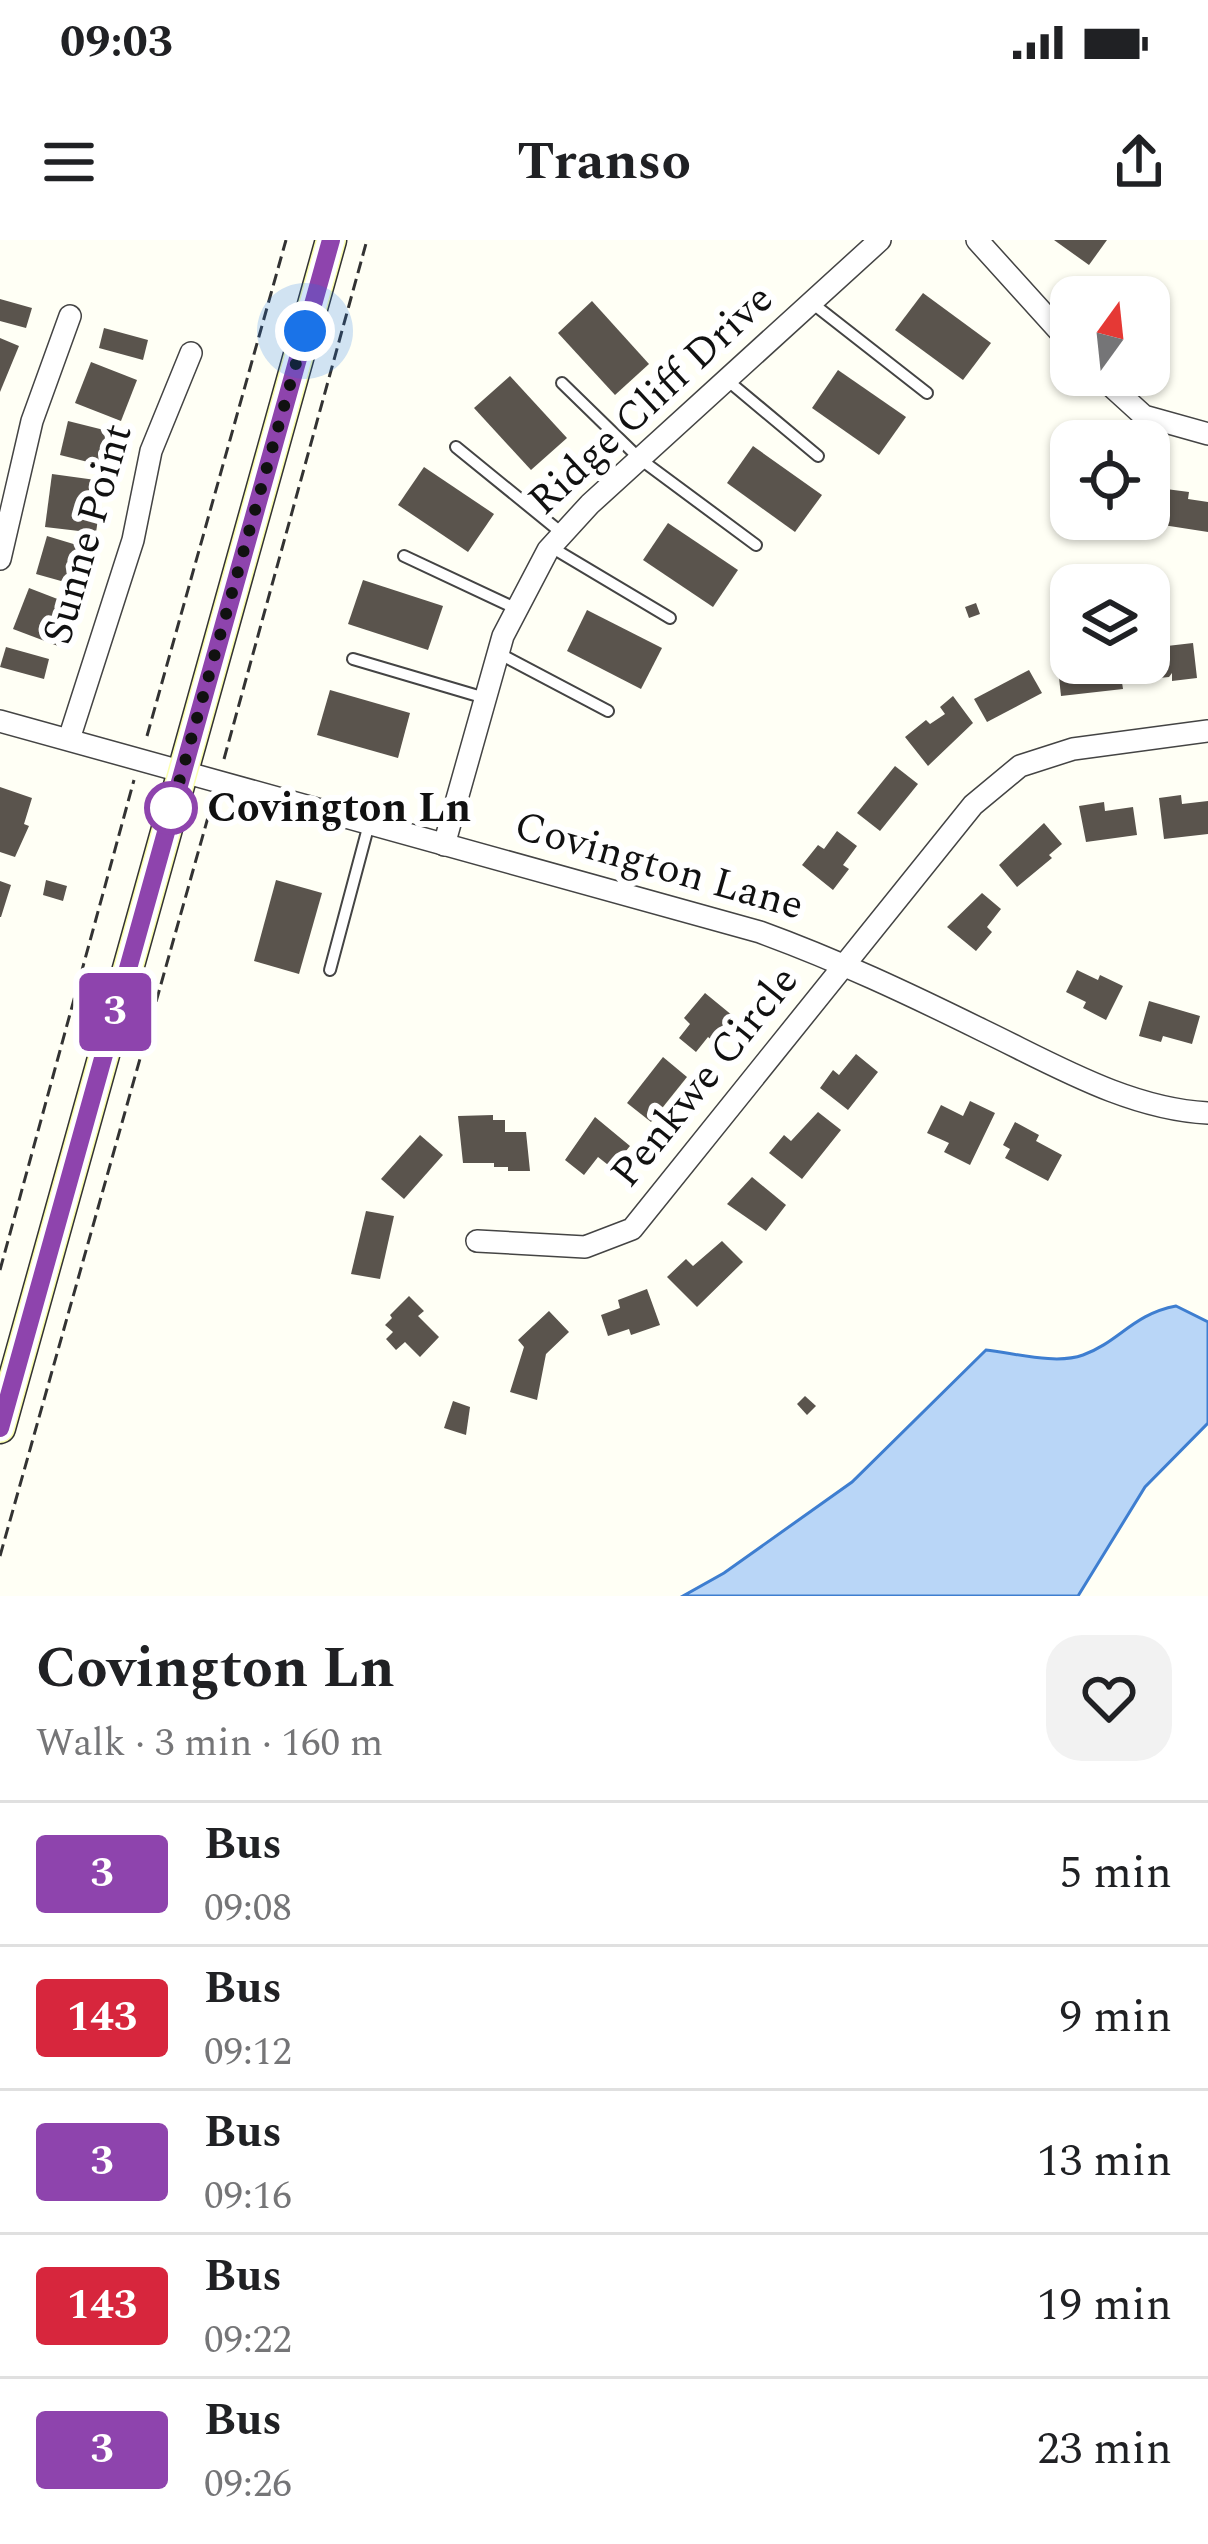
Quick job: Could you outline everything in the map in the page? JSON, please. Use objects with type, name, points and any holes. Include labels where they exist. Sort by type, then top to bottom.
[{"type":"street","points":[[0,1428],[331,240]]},
{"type":"street","name":"Ridge Cliff Drive","points":[[444,845],[498,653],[557,540],[880,240]]},
{"type":"street","points":[[977,240],[1050,321]]},
{"type":"street","points":[[0,559],[32,421],[70,316]]},
{"type":"street","name":"Sunne Point","points":[[70,740],[133,540],[151,451],[191,353]]},
{"type":"street","points":[[1122,396],[1144,416],[1208,434]]},
{"type":"street","name":"Covington Lane","points":[[0,721],[760,932],[847,963],[1090,1082],[1176,1112],[1208,1113]]},
{"type":"street","name":"Penkwe Circle","points":[[477,1241],[585,1247],[632,1229],[973,805],[1020,766],[1073,748],[1208,730]]},
{"type":"lane","points":[[812,303],[927,393]]},
{"type":"lane","points":[[727,380],[818,456]]},
{"type":"lane","points":[[562,383],[640,459],[756,545]]},
{"type":"lane","points":[[456,447],[557,540],[670,618]]},
{"type":"lane","points":[[404,556],[517,609]]},
{"type":"lane","points":[[498,653],[608,712]]},
{"type":"lane","points":[[353,659],[485,698]]},
{"type":"lane","points":[[330,970],[369,824]]},
{"type":"path","points":[[0,1556],[367,240]]},
{"type":"water","points":[[1176,1306],[1208,1322],[1208,1423],[1145,1487],[1078,1596],[683,1596],[724,1573],[852,1482],[986,1350],[1072,1358],[1096,1349],[1148,1315]]},
{"type":"building","points":[[1054,240],[1107,240],[1089,265]]},
{"type":"building","points":[[923,293],[991,343],[963,380],[895,330]]},
{"type":"building","points":[[0,299],[32,308],[26,328],[0,321]]},
{"type":"building","points":[[592,301],[649,364],[615,395],[558,333]]},
{"type":"building","points":[[104,328],[148,340],[143,360],[99,348]]},
{"type":"building","points":[[0,338],[19,346],[0,392]]},
{"type":"building","points":[[91,362],[137,380],[121,421],[75,403]]},
{"type":"building","points":[[838,370],[906,417],[879,455],[812,408]]},
{"type":"building","points":[[510,376],[567,438],[531,470],[474,408]]},
{"type":"building","points":[[68,421],[112,432],[104,466],[60,455]]},
{"type":"building","points":[[753,446],[822,495],[795,532],[727,483]]},
{"type":"building","points":[[424,467],[494,514],[468,552],[398,505]]},
{"type":"building","points":[[52,474],[103,481],[96,533],[45,527]]},
{"type":"building","points":[[1170,490],[1208,502],[1208,532],[1170,526]]},
{"type":"building","points":[[668,523],[738,570],[713,607],[643,560]]},
{"type":"building","points":[[47,536],[90,549],[79,586],[36,574]]},
{"type":"building","points":[[363,580],[443,606],[428,650],[348,624]]},
{"type":"building","points":[[29,588],[73,605],[58,646],[13,629]]},
{"type":"building","points":[[976,603],[980,614],[969,618],[965,607]]},
{"type":"building","points":[[587,610],[662,648],[641,689],[567,651]]},
{"type":"building","points":[[1193,643],[1197,678],[1172,681],[1170,646]]},
{"type":"building","points":[[6,647],[49,659],[44,679],[0,667]]},
{"type":"building","points":[[1029,670],[1042,693],[987,722],[974,699]]},
{"type":"building","points":[[1060,684],[1122,684],[1123,689],[1061,696]]},
{"type":"building","points":[[330,690],[410,713],[398,758],[317,735]]},
{"type":"building","points":[[953,696],[973,723],[928,766],[905,737],[926,720],[930,724],[945,714],[940,707]]},
{"type":"building","points":[[895,766],[918,784],[880,831],[857,813]]},
{"type":"building","points":[[0,787],[32,798],[24,824],[29,826],[15,857],[0,852]]},
{"type":"building","points":[[1181,795],[1182,804],[1208,801],[1208,834],[1164,839],[1159,798]]},
{"type":"building","points":[[1104,802],[1105,811],[1133,807],[1137,835],[1086,842],[1079,806]]},
{"type":"building","points":[[1044,823],[1062,844],[1017,887],[999,865]]},
{"type":"building","points":[[837,831],[857,846],[843,865],[849,869],[833,890],[802,865],[818,845],[824,849]]},
{"type":"building","points":[[46,880],[67,886],[63,901],[43,895]]},
{"type":"building","points":[[276,880],[322,893],[299,974],[254,961]]},
{"type":"building","points":[[0,881],[11,885],[1,917],[0,917]]},
{"type":"building","points":[[982,893],[1001,909],[987,927],[992,932],[976,951],[947,927]]},
{"type":"building","points":[[1077,970],[1123,986],[1106,1020],[1066,992]]},
{"type":"building","points":[[705,993],[733,1016],[713,1041],[708,1037],[696,1052],[679,1038],[690,1024],[684,1018]]},
{"type":"building","points":[[1149,1001],[1200,1016],[1192,1044],[1139,1036]]},
{"type":"building","points":[[856,1054],[878,1072],[848,1110],[820,1088],[833,1070],[839,1075]]},
{"type":"building","points":[[663,1057],[687,1077],[651,1122],[627,1103]]},
{"type":"building","points":[[970,1101],[995,1113],[970,1165],[944,1152],[949,1143],[927,1133],[941,1105],[963,1116]]},
{"type":"building","points":[[818,1112],[841,1130],[802,1179],[769,1153],[784,1135],[791,1141]]},
{"type":"building","points":[[493,1115],[493,1120],[505,1120],[505,1132],[526,1132],[530,1171],[508,1171],[494,1163],[463,1163],[458,1116]]},
{"type":"building","points":[[595,1117],[630,1146],[612,1168],[598,1157],[584,1175],[565,1160]]},
{"type":"building","points":[[1015,1122],[1062,1155],[1048,1181],[1005,1158],[1010,1149],[1003,1145]]},
{"type":"building","points":[[420,1135],[443,1155],[404,1199],[381,1179]]},
{"type":"building","points":[[752,1177],[786,1205],[766,1231],[727,1204]]},
{"type":"building","points":[[366,1211],[394,1216],[380,1279],[351,1274]]},
{"type":"building","points":[[722,1241],[743,1262],[697,1307],[667,1277],[686,1259],[693,1266]]},
{"type":"building","points":[[647,1289],[660,1325],[631,1335],[629,1329],[608,1336],[601,1315],[620,1308],[618,1300]]},
{"type":"building","points":[[409,1296],[424,1311],[418,1316],[439,1337],[420,1357],[405,1342],[396,1350],[386,1339],[393,1332],[385,1325],[390,1315]]},
{"type":"building","points":[[549,1311],[569,1332],[546,1354],[537,1400],[510,1392],[524,1347],[518,1340]]},
{"type":"building","points":[[805,1396],[816,1406],[807,1415],[797,1404]]},
{"type":"building","points":[[453,1401],[470,1407],[466,1435],[444,1428]]},
{"type":"bus line","name":"3","points":[[0,1428],[331,240]]},
{"type":"place","name":"Covington Ln","points":[[171,808]]},
{"type":"route","points":[[171,808],[170,815],[305,331]]}]
